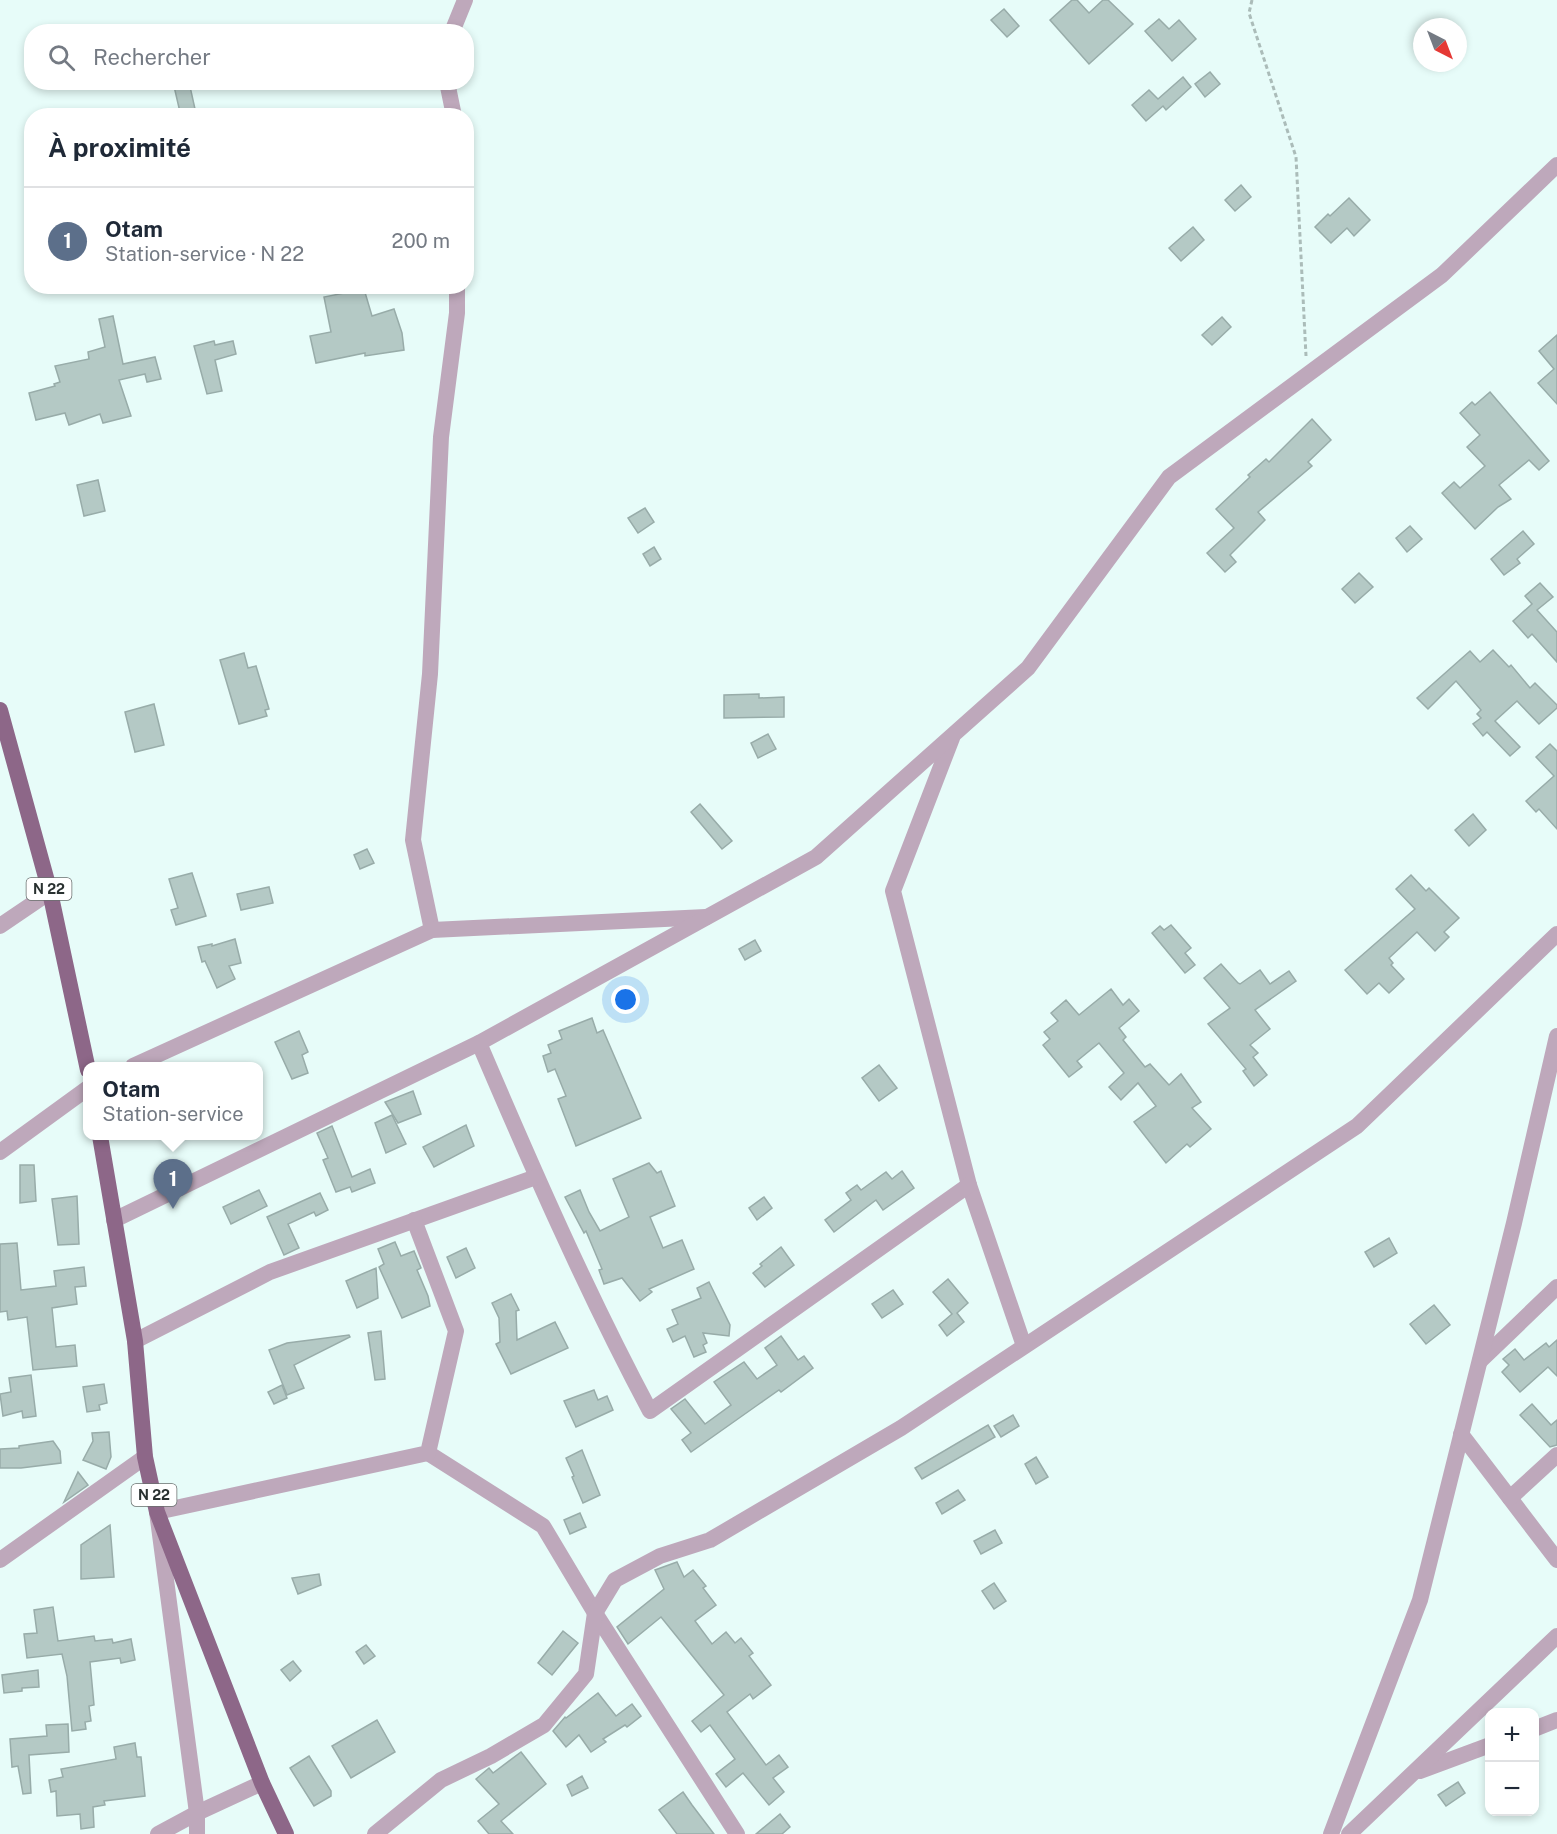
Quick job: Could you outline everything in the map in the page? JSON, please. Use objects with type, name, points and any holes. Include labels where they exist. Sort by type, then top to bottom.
[{"type":"main road","name":"N 22","points":[[0,710],[4,738],[50,892],[85,1062]]},
{"type":"main road","name":"N 22","points":[[101,1140],[135,1341],[145,1457],[157,1512],[262,1783],[286,1834]]},
{"type":"street","points":[[455,24],[465,0]]},
{"type":"street","points":[[449,90],[452,108]]},
{"type":"street","points":[[114,1220],[479,1043],[816,857],[1028,668],[1168,477],[1442,275],[1557,165]]},
{"type":"street","points":[[432,930],[413,840],[430,674],[441,437],[457,313],[457,294]]},
{"type":"street","points":[[953,734],[893,891],[969,1185],[1024,1346]]},
{"type":"street","points":[[0,926],[50,892]]},
{"type":"street","points":[[142,1062],[432,930],[710,916]]},
{"type":"street","points":[[375,1834],[441,1780],[491,1756],[544,1725],[586,1674],[595,1613],[615,1580],[660,1556],[710,1540],[901,1428],[1358,1126],[1557,934]]},
{"type":"street","points":[[1331,1834],[1420,1600],[1557,1036]]},
{"type":"street","points":[[479,1043],[536,1177],[615,1345],[650,1411],[969,1185]]},
{"type":"street","points":[[0,1152],[83,1091]]},
{"type":"street","points":[[135,1341],[270,1272],[536,1177]]},
{"type":"street","points":[[414,1220],[456,1331],[428,1454]]},
{"type":"street","points":[[1479,1362],[1557,1287]]},
{"type":"street","points":[[1461,1434],[1557,1560]]},
{"type":"street","points":[[197,1834],[197,1813],[157,1512],[428,1454],[543,1526],[595,1613],[737,1834]]},
{"type":"street","points":[[1510,1498],[1557,1455]]},
{"type":"street","points":[[0,1560],[145,1457]]},
{"type":"street","points":[[1349,1834],[1557,1636]]},
{"type":"street","points":[[1539,1727],[1557,1720]]},
{"type":"street","points":[[1412,1774],[1485,1748]]},
{"type":"street","points":[[158,1834],[262,1783]]},
{"type":"path","points":[[1252,0],[1249,14],[1296,157],[1307,375]]},
{"type":"building","points":[[1072,0],[1077,0],[1089,13],[1103,0],[1108,0],[1133,24],[1089,64],[1050,20]]},
{"type":"building","points":[[1004,9],[1019,26],[1007,37],[991,20]]},
{"type":"building","points":[[1159,19],[1169,29],[1179,20],[1196,39],[1172,61],[1145,31]]},
{"type":"building","points":[[1210,72],[1220,84],[1205,97],[1195,84]]},
{"type":"building","points":[[1183,77],[1191,87],[1166,110],[1163,106],[1146,121],[1132,105],[1149,90],[1158,99]]},
{"type":"building","points":[[175,90],[191,90],[195,108],[179,108]]},
{"type":"building","points":[[1241,185],[1251,197],[1235,211],[1225,200]]},
{"type":"building","points":[[1349,198],[1370,220],[1354,236],[1347,228],[1331,243],[1315,227]]},
{"type":"building","points":[[1193,227],[1204,240],[1181,261],[1169,248]]},
{"type":"building","points":[[339,294],[365,294],[372,316],[394,309],[402,333],[404,350],[365,356],[365,353],[316,363],[310,336],[331,332],[324,297]]},
{"type":"building","points":[[113,316],[123,364],[155,357],[161,379],[147,382],[145,374],[119,380],[131,416],[103,423],[100,414],[69,425],[65,413],[36,420],[29,393],[55,386],[54,384],[60,382],[55,366],[89,359],[88,352],[105,347],[99,319]]},
{"type":"building","points":[[1222,317],[1231,327],[1212,345],[1202,335]]},
{"type":"building","points":[[1557,335],[1557,404],[1538,383],[1554,369],[1539,351]]},
{"type":"building","points":[[214,341],[215,345],[233,341],[236,354],[215,360],[222,391],[207,394],[194,346]]},
{"type":"building","points":[[1490,392],[1549,461],[1539,470],[1529,460],[1499,485],[1511,499],[1498,507],[1475,529],[1442,493],[1454,482],[1460,488],[1485,466],[1467,447],[1480,435],[1460,413],[1472,402],[1475,405]]},
{"type":"building","points":[[1312,419],[1331,440],[1308,462],[1312,466],[1258,512],[1265,520],[1230,555],[1236,562],[1225,572],[1207,553],[1234,528],[1216,509],[1250,477],[1248,475],[1266,459],[1269,462]]},
{"type":"building","points":[[98,480],[105,511],[84,516],[77,485]]},
{"type":"building","points":[[645,508],[654,522],[638,533],[628,518]]},
{"type":"building","points":[[1410,526],[1422,539],[1407,552],[1396,538]]},
{"type":"building","points":[[1523,531],[1534,544],[1517,559],[1520,563],[1504,575],[1491,559]]},
{"type":"building","points":[[654,547],[661,559],[650,566],[643,554]]},
{"type":"building","points":[[1359,573],[1373,587],[1355,603],[1342,589]]},
{"type":"building","points":[[1540,583],[1553,597],[1537,610],[1557,632],[1557,662],[1532,634],[1528,638],[1513,621],[1532,604],[1525,596]]},
{"type":"building","points":[[1493,650],[1509,667],[1511,665],[1530,688],[1535,683],[1557,705],[1557,708],[1539,724],[1517,701],[1495,721],[1520,747],[1510,756],[1487,732],[1483,736],[1473,724],[1481,718],[1477,714],[1481,710],[1456,681],[1428,709],[1417,698],[1470,651],[1480,662]]},
{"type":"building","points":[[244,653],[248,668],[256,666],[269,709],[265,710],[267,716],[239,724],[220,660]]},
{"type":"building","points":[[759,694],[759,698],[784,697],[784,717],[724,718],[724,695]]},
{"type":"building","points":[[154,704],[164,745],[135,752],[125,712]]},
{"type":"building","points":[[768,734],[776,749],[758,758],[751,743]]},
{"type":"building","points":[[1550,744],[1557,751],[1557,829],[1539,809],[1536,812],[1526,801],[1554,776],[1536,757]]},
{"type":"building","points":[[700,804],[732,841],[722,849],[691,812]]},
{"type":"building","points":[[1473,814],[1486,830],[1469,846],[1455,830]]},
{"type":"building","points":[[367,849],[374,863],[360,869],[354,855]]},
{"type":"building","points":[[192,873],[206,916],[176,925],[171,910],[178,908],[169,879]]},
{"type":"building","points":[[1411,875],[1426,891],[1429,888],[1459,918],[1444,932],[1449,937],[1435,951],[1417,932],[1389,958],[1393,963],[1391,965],[1404,979],[1389,993],[1379,983],[1367,994],[1345,970],[1415,909],[1396,889]]},
{"type":"building","points":[[269,887],[273,903],[241,910],[237,894]]},
{"type":"building","points":[[1171,925],[1191,948],[1185,953],[1195,965],[1185,973],[1152,933],[1160,926],[1164,930]]},
{"type":"building","points":[[235,939],[241,963],[229,966],[235,979],[217,988],[205,961],[202,962],[198,947],[212,944],[212,946]]},
{"type":"building","points":[[755,940],[761,951],[745,960],[739,949]]},
{"type":"building","points":[[1221,964],[1240,984],[1260,970],[1270,984],[1289,971],[1296,981],[1255,1010],[1270,1029],[1250,1045],[1258,1053],[1253,1057],[1267,1075],[1254,1086],[1243,1071],[1246,1069],[1208,1024],[1230,1008],[1204,978]]},
{"type":"building","points":[[1111,989],[1123,1005],[1129,999],[1139,1011],[1119,1028],[1126,1037],[1123,1040],[1145,1067],[1150,1064],[1169,1085],[1181,1074],[1201,1102],[1192,1108],[1211,1129],[1190,1147],[1187,1144],[1166,1163],[1134,1122],[1156,1106],[1138,1083],[1121,1100],[1109,1087],[1124,1073],[1099,1043],[1077,1061],[1082,1067],[1069,1077],[1043,1045],[1050,1039],[1044,1032],[1058,1021],[1051,1013],[1066,1000],[1079,1015]]},
{"type":"building","points":[[592,1018],[597,1033],[603,1030],[641,1118],[576,1146],[558,1099],[566,1096],[555,1069],[548,1072],[543,1056],[551,1053],[548,1045],[562,1039],[559,1031]]},
{"type":"building","points":[[299,1031],[308,1052],[302,1055],[308,1073],[292,1079],[275,1042]]},
{"type":"building","points":[[879,1065],[897,1088],[879,1101],[862,1078]]},
{"type":"building","points":[[413,1091],[421,1114],[398,1123],[385,1102]]},
{"type":"building","points":[[392,1115],[406,1144],[386,1153],[375,1123]]},
{"type":"building","points":[[466,1125],[474,1146],[434,1167],[423,1147]]},
{"type":"building","points":[[332,1126],[352,1177],[370,1169],[375,1183],[352,1192],[350,1187],[336,1192],[323,1160],[328,1158],[317,1133]]},
{"type":"building","points":[[649,1163],[657,1173],[661,1171],[675,1206],[650,1217],[663,1248],[682,1240],[694,1269],[649,1289],[652,1292],[640,1301],[622,1278],[604,1284],[599,1270],[602,1269],[586,1231],[584,1233],[565,1197],[580,1190],[600,1231],[629,1217],[613,1179]]},
{"type":"building","points":[[20,1165],[34,1165],[36,1201],[20,1203]]},
{"type":"building","points":[[902,1171],[914,1188],[883,1210],[876,1200],[834,1232],[825,1220],[851,1200],[846,1193],[857,1185],[861,1190],[886,1172],[892,1179]]},
{"type":"building","points":[[259,1190],[267,1206],[231,1224],[223,1207]]},
{"type":"building","points":[[320,1193],[328,1210],[316,1216],[314,1212],[288,1224],[299,1248],[284,1255],[267,1217]]},
{"type":"building","points":[[77,1196],[79,1244],[58,1245],[52,1199]]},
{"type":"building","points":[[764,1197],[772,1208],[757,1220],[749,1208]]},
{"type":"building","points":[[1389,1238],[1397,1253],[1374,1267],[1365,1252]]},
{"type":"building","points":[[395,1242],[401,1256],[414,1251],[421,1268],[417,1270],[430,1306],[402,1318],[379,1267],[384,1264],[378,1249]]},
{"type":"building","points":[[17,1243],[21,1290],[56,1286],[54,1271],[84,1267],[86,1286],[75,1287],[77,1304],[52,1308],[56,1347],[75,1345],[77,1366],[33,1370],[27,1317],[8,1320],[7,1311],[0,1312],[0,1244]]},
{"type":"building","points":[[781,1247],[794,1265],[765,1287],[753,1273],[762,1266],[760,1264]]},
{"type":"building","points":[[466,1248],[475,1268],[456,1278],[447,1257]]},
{"type":"building","points":[[376,1268],[378,1298],[357,1308],[346,1281]]},
{"type":"building","points":[[948,1279],[968,1303],[957,1313],[964,1322],[947,1336],[939,1325],[952,1314],[933,1292]]},
{"type":"building","points":[[709,1282],[730,1325],[729,1336],[703,1333],[707,1343],[703,1345],[706,1352],[694,1357],[685,1336],[673,1342],[667,1329],[678,1324],[672,1310],[701,1298],[697,1288]]},
{"type":"building","points":[[893,1290],[903,1304],[882,1318],[872,1304]]},
{"type":"building","points":[[511,1294],[519,1310],[516,1311],[517,1340],[555,1322],[568,1348],[511,1374],[496,1344],[500,1342],[499,1318],[492,1303]]},
{"type":"building","points":[[1434,1305],[1450,1325],[1426,1344],[1410,1324]]},
{"type":"building","points":[[381,1331],[385,1379],[375,1380],[368,1333]]},
{"type":"building","points":[[349,1335],[350,1337],[294,1365],[304,1388],[287,1395],[269,1350],[287,1343]]},
{"type":"building","points":[[781,1336],[798,1360],[804,1356],[813,1368],[691,1452],[682,1440],[691,1433],[671,1409],[685,1399],[705,1424],[731,1405],[714,1382],[744,1362],[757,1379],[777,1365],[765,1348]]},
{"type":"building","points":[[1557,1340],[1557,1376],[1548,1367],[1520,1392],[1502,1372],[1509,1365],[1503,1359],[1515,1349],[1524,1360],[1546,1343],[1549,1347]]},
{"type":"building","points":[[31,1375],[36,1416],[23,1418],[22,1411],[3,1416],[0,1394],[11,1392],[9,1378]]},
{"type":"building","points":[[104,1384],[107,1403],[99,1405],[100,1410],[87,1412],[83,1387]]},
{"type":"building","points":[[282,1385],[287,1398],[274,1404],[268,1392]]},
{"type":"building","points":[[594,1390],[598,1400],[607,1396],[613,1410],[576,1427],[564,1401]]},
{"type":"building","points":[[1532,1404],[1551,1425],[1557,1420],[1557,1445],[1550,1447],[1520,1415]]},
{"type":"building","points":[[1013,1415],[1019,1426],[1001,1437],[994,1426]]},
{"type":"building","points":[[988,1425],[995,1437],[922,1479],[915,1468]]},
{"type":"building","points":[[109,1432],[111,1457],[106,1469],[83,1460],[93,1441],[92,1433]]},
{"type":"building","points":[[53,1441],[60,1451],[61,1463],[0,1468],[0,1449],[19,1448],[19,1446]]},
{"type":"building","points":[[582,1450],[600,1495],[583,1503],[566,1458]]},
{"type":"building","points":[[1036,1457],[1048,1477],[1036,1484],[1025,1464]]},
{"type":"building","points":[[78,1472],[88,1485],[64,1502]]},
{"type":"building","points":[[958,1490],[965,1500],[942,1514],[936,1503]]},
{"type":"building","points":[[580,1513],[586,1527],[570,1534],[564,1520]]},
{"type":"building","points":[[110,1525],[114,1577],[81,1579],[81,1545]]},
{"type":"building","points":[[995,1530],[1002,1543],[981,1554],[974,1541]]},
{"type":"building","points":[[677,1562],[684,1577],[693,1570],[706,1586],[703,1588],[716,1605],[695,1621],[712,1644],[726,1632],[735,1643],[741,1638],[753,1653],[749,1656],[771,1685],[753,1699],[750,1694],[727,1712],[766,1765],[779,1755],[788,1767],[773,1778],[784,1792],[769,1805],[743,1773],[726,1787],[716,1774],[735,1759],[710,1725],[701,1732],[692,1721],[724,1695],[661,1617],[628,1644],[617,1627],[664,1589],[655,1570]]},
{"type":"building","points":[[319,1574],[321,1585],[298,1594],[292,1578]]},
{"type":"building","points":[[994,1583],[1006,1601],[994,1609],[982,1591]]},
{"type":"building","points":[[53,1607],[58,1641],[94,1636],[95,1641],[112,1639],[113,1643],[131,1639],[135,1660],[121,1663],[120,1658],[90,1662],[94,1705],[89,1706],[91,1721],[85,1722],[86,1729],[72,1731],[67,1676],[62,1654],[27,1658],[24,1634],[37,1633],[34,1610]]},
{"type":"building","points":[[563,1631],[578,1643],[552,1675],[538,1663]]},
{"type":"building","points":[[366,1645],[375,1656],[364,1664],[356,1652]]},
{"type":"building","points":[[293,1661],[301,1671],[290,1681],[281,1670]]},
{"type":"building","points":[[38,1670],[39,1687],[22,1688],[22,1691],[4,1693],[2,1675]]},
{"type":"building","points":[[598,1693],[616,1716],[632,1704],[641,1716],[627,1727],[625,1725],[603,1739],[606,1742],[591,1752],[579,1735],[566,1747],[553,1731],[565,1717]]},
{"type":"building","points":[[377,1720],[395,1752],[351,1778],[332,1746]]},
{"type":"building","points":[[68,1724],[69,1752],[29,1755],[31,1793],[23,1794],[18,1766],[12,1767],[10,1739],[47,1736],[46,1725]]},
{"type":"building","points":[[135,1743],[137,1757],[141,1757],[145,1796],[104,1801],[105,1805],[93,1807],[94,1827],[81,1829],[80,1814],[57,1816],[56,1791],[51,1792],[49,1780],[63,1777],[61,1769],[116,1759],[114,1747]]},
{"type":"building","points":[[521,1752],[546,1784],[501,1821],[513,1834],[489,1834],[478,1821],[499,1804],[476,1779],[489,1768],[493,1773]]},
{"type":"building","points":[[309,1756],[331,1791],[331,1796],[314,1806],[290,1768]]},
{"type":"building","points":[[582,1776],[588,1788],[572,1796],[567,1785]]},
{"type":"building","points":[[1458,1782],[1465,1793],[1446,1806],[1438,1795]]},
{"type":"building","points":[[683,1792],[714,1834],[677,1834],[659,1810]]},
{"type":"building","points":[[780,1814],[790,1827],[782,1834],[756,1834]]},
{"type":"place","name":"Otam","points":[[173,1209]]}]
